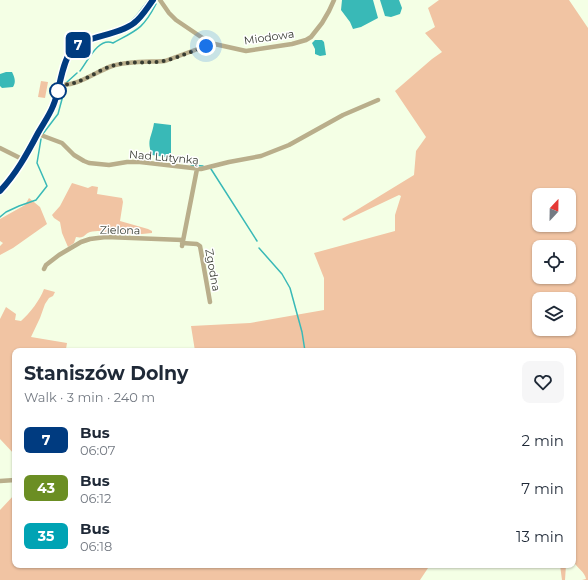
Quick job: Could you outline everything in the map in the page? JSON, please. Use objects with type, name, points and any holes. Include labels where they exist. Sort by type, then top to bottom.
[{"type":"street","points":[[0,191],[24,160],[53,106],[65,66],[72,50],[82,42],[122,30],[134,24],[153,0]]},
{"type":"street","name":"Miodowa","points":[[160,0],[169,14],[198,33],[210,43],[246,51],[299,43],[306,40],[314,33],[329,11],[334,0]]},
{"type":"street","points":[[60,84],[64,86],[73,84],[118,64],[164,61],[172,59],[206,46],[210,43]]},
{"type":"street","name":"Nad Lutynką","points":[[38,134],[62,144],[74,156],[89,163],[109,165],[127,162],[140,162],[207,169],[222,164],[261,156],[289,145],[343,115],[378,100]]},
{"type":"street","points":[[0,148],[24,160]]},
{"type":"street","points":[[182,243],[197,169]]},
{"type":"street","name":"Zielona","points":[[44,269],[46,265],[59,255],[81,242],[90,239],[106,237],[197,244]]},
{"type":"street","name":"Zgodna","points":[[197,244],[201,248],[210,302]]},
{"type":"street","points":[[0,481],[12,480]]},
{"type":"shaded area","points":[[439,0],[569,0],[588,28],[588,580],[582,580],[586,579],[583,572],[576,565],[576,348],[195,348],[191,326],[250,323],[324,310],[324,278],[314,253],[395,231],[395,215],[401,196],[399,195],[344,221],[342,219],[414,175],[416,151],[426,137],[395,91],[442,52],[425,33],[435,27],[428,8]]},
{"type":"shaded area","points":[[41,81],[48,82],[45,98],[38,97]]},
{"type":"shaded area","points":[[72,183],[88,188],[92,186],[98,187],[97,194],[122,198],[123,202],[120,221],[148,229],[152,231],[152,233],[104,234],[100,231],[92,231],[83,237],[76,237],[74,243],[68,247],[62,233],[60,222],[52,215],[60,206]]},
{"type":"shaded area","points":[[29,198],[40,207],[47,224],[13,248],[0,255],[0,246],[3,243],[0,241],[0,219],[25,205]]},
{"type":"shaded area","points":[[44,289],[55,292],[45,304],[31,337],[67,343],[66,348],[12,348],[12,452],[0,439],[0,319],[6,307],[16,314],[15,320],[21,321],[40,298]]},
{"type":"shaded area","points":[[12,497],[12,568],[428,568],[420,580],[0,580],[0,510]]},
{"type":"shaded area","points":[[560,568],[566,568],[565,580],[562,580]]},
{"type":"water","points":[[342,0],[373,0],[378,18],[361,27],[353,29],[350,22],[341,10]]},
{"type":"water","points":[[380,0],[399,0],[402,8],[400,14],[391,17],[385,16]]},
{"type":"water","points":[[315,40],[322,40],[324,42],[326,55],[320,56],[315,54],[315,49],[312,43]]},
{"type":"water","points":[[12,72],[13,74],[15,82],[13,87],[2,88],[0,86],[0,74]]},
{"type":"water","points":[[154,123],[171,125],[171,153],[165,157],[152,155],[150,150],[149,142]]},
{"type":"waterway","points":[[77,40],[127,24],[149,0]]},
{"type":"waterway","points":[[80,71],[94,51],[103,43],[113,43],[139,28],[147,19],[156,4],[155,3]]},
{"type":"waterway","points":[[66,83],[77,73]]},
{"type":"waterway","points":[[42,135],[58,114],[65,88]]},
{"type":"waterway","points":[[0,217],[6,212],[36,200],[47,186],[37,163],[41,139]]},
{"type":"waterway","points":[[191,165],[203,166]]},
{"type":"waterway","points":[[211,169],[257,241]]},
{"type":"waterway","points":[[259,248],[282,274],[290,288],[302,332],[305,348]]},
{"type":"bus line","name":"7","points":[[0,191],[24,160],[53,106],[69,54],[72,50],[82,42],[122,30],[134,24],[153,0]]},
{"type":"route","points":[[58,91],[60,84],[64,86],[73,84],[110,66],[118,64],[164,61],[206,46]]}]
